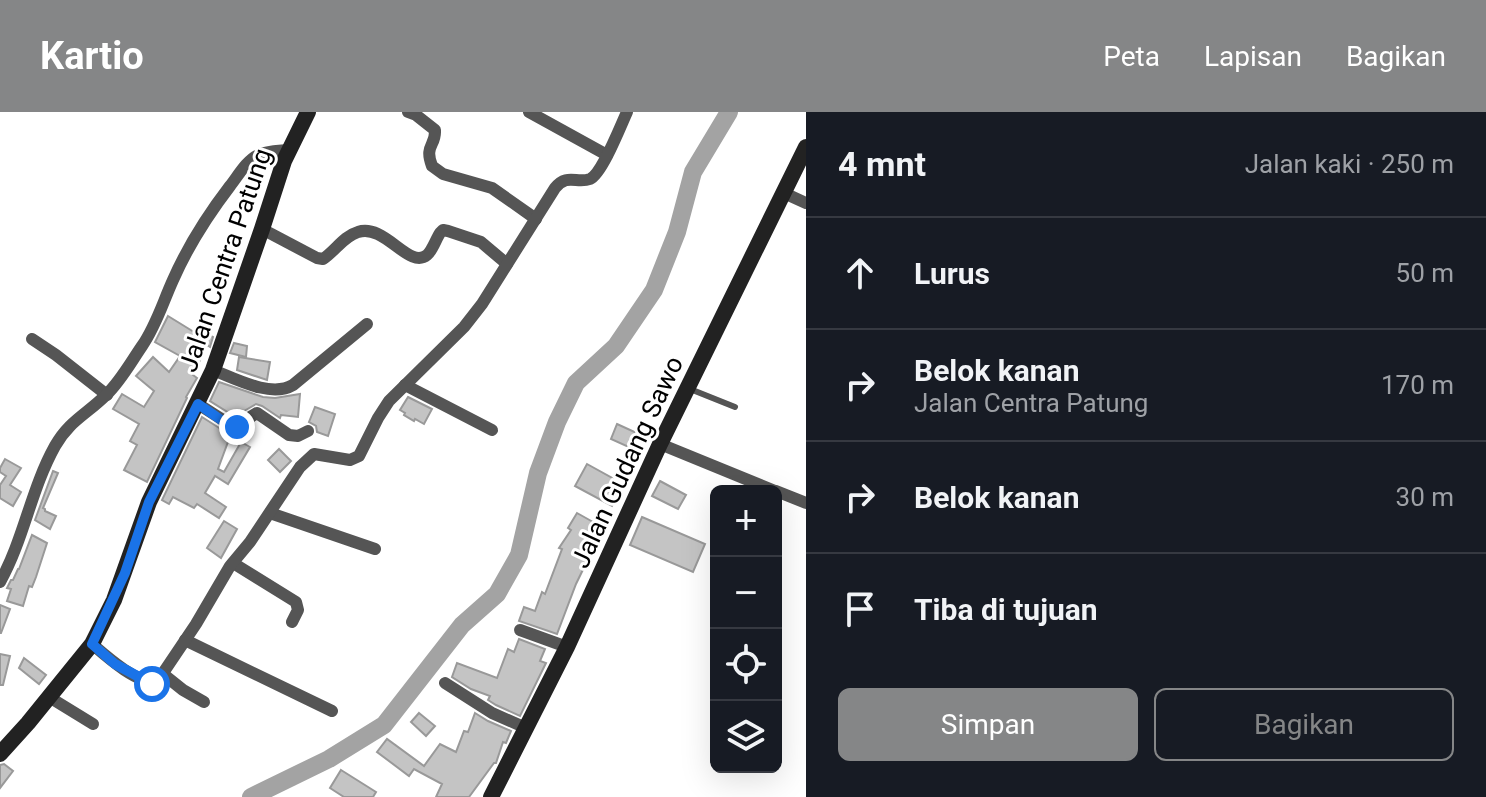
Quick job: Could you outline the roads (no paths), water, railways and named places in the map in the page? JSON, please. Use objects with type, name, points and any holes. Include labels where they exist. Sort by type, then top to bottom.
[{"type":"street","name":"Jalan Centra Patung","points":[[0,754],[92,644],[125,573],[149,502],[213,370],[288,150],[308,112]]},
{"type":"street","points":[[408,112],[435,130],[428,150],[432,166],[443,174],[492,188],[536,219]]},
{"type":"street","points":[[529,112],[607,155]]},
{"type":"street","points":[[92,644],[115,664],[148,683],[157,682],[233,563],[300,467],[314,454],[350,460],[359,456],[389,401],[464,327],[482,304],[559,183],[591,178],[597,173],[627,112]]},
{"type":"street","name":"Jalan Gudang Sawo","points":[[491,797],[567,647],[660,444],[806,147]]},
{"type":"street","points":[[0,582],[57,442],[71,423],[107,395],[150,334],[193,240],[218,202],[255,157],[267,152],[288,150]]},
{"type":"street","points":[[784,193],[806,203]]},
{"type":"street","points":[[262,229],[323,259],[347,237],[363,231],[382,234],[407,254],[422,258],[443,230],[481,242],[507,264]]},
{"type":"street","points":[[213,370],[260,387],[277,391],[286,389],[367,324]]},
{"type":"street","points":[[32,339],[107,395]]},
{"type":"street","points":[[405,385],[492,430]]},
{"type":"street","points":[[198,404],[235,427],[257,413],[289,435],[298,436],[308,431]]},
{"type":"street","points":[[660,444],[761,485]]},
{"type":"street","points":[[782,493],[806,503]]},
{"type":"street","points":[[270,513],[375,549]]},
{"type":"street","points":[[233,563],[296,602],[298,610],[292,622]]},
{"type":"street","points":[[520,630],[567,647]]},
{"type":"street","points":[[185,640],[332,711]]},
{"type":"street","points":[[163,674],[204,702]]},
{"type":"street","points":[[445,683],[492,713],[526,728]]},
{"type":"street","points":[[49,697],[93,724]]},
{"type":"lane","points":[[688,388],[735,407]]},
{"type":"waterway","points":[[251,797],[329,759],[384,725],[462,625],[497,594],[519,555],[538,473],[557,422],[576,383],[616,346],[654,290],[677,232],[693,172],[729,112]]}]
